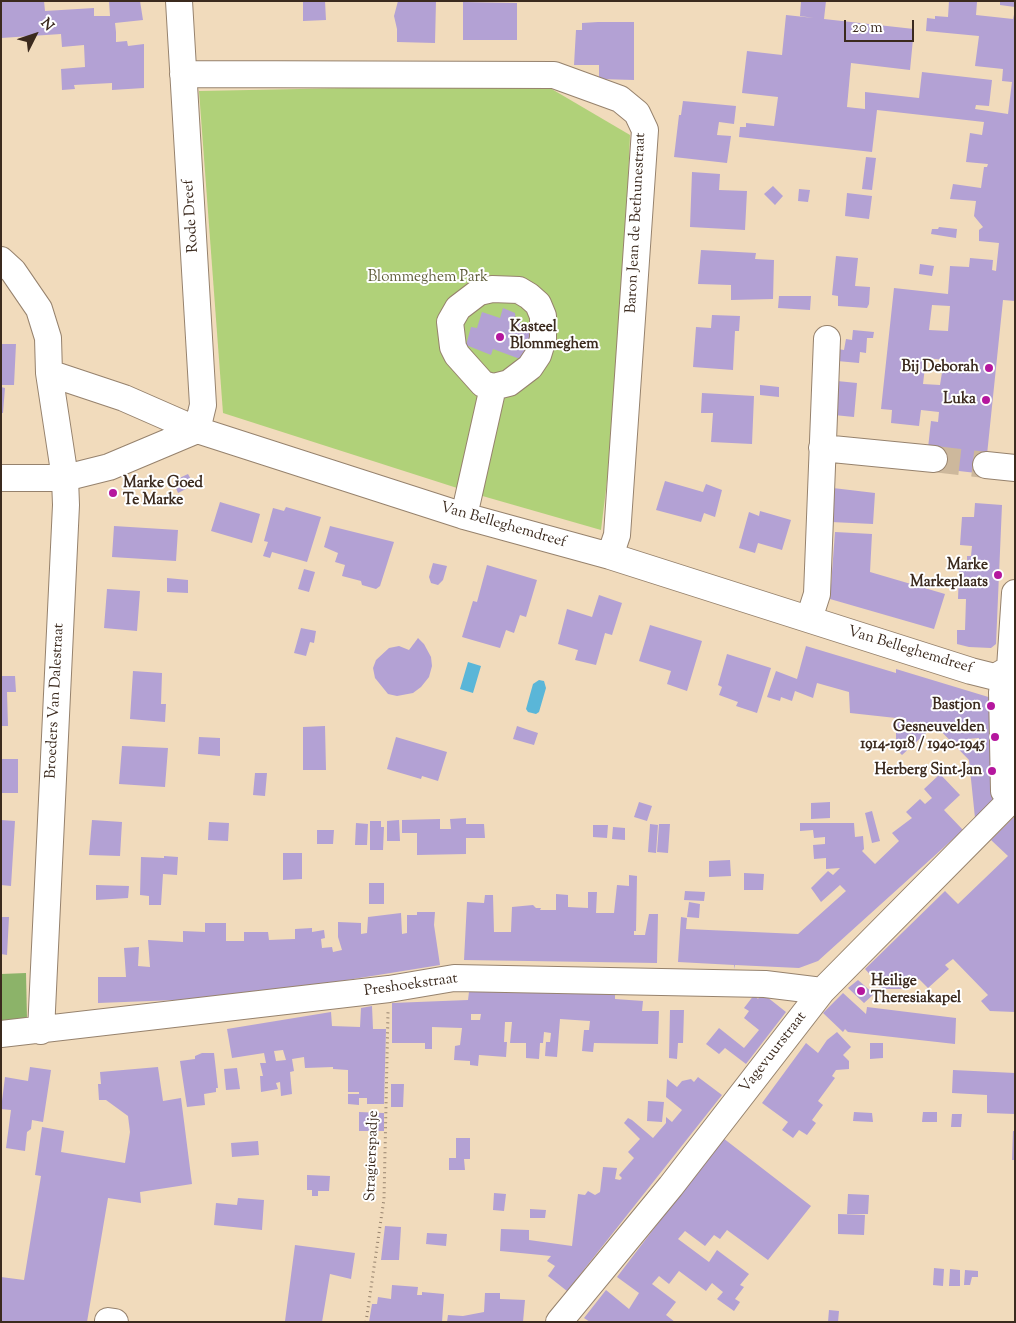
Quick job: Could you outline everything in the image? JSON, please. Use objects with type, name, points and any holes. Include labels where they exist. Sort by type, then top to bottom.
[{"type":"street","name":"Rode Dreef","points":[[179,1],[203,404],[197,430]]},
{"type":"street","name":"Baron Jean de Bethunestraat","points":[[183,74],[554,75],[620,99],[637,113],[645,130],[617,535],[610,556]]},
{"type":"street","name":"Broeders Van Dalestraat","points":[[1,260],[13,271],[38,308],[48,338],[49,373],[65,478],[66,515],[40,1031]]},
{"type":"street","points":[[809,619],[817,594],[827,339]]},
{"type":"street","name":"Van Belleghemdreef","points":[[49,373],[124,398],[197,430],[464,516],[610,556],[995,677],[1010,678]]},
{"type":"street","points":[[464,516],[493,387]]},
{"type":"street","points":[[1,478],[65,478],[108,467],[197,430]]},
{"type":"street","points":[[822,448],[934,459]]},
{"type":"street","points":[[986,465],[1015,468]]},
{"type":"street","points":[[1009,796],[1010,678],[1015,593]]},
{"type":"street","name":"Vagevuurstraat","points":[[559,1322],[671,1186],[822,991],[1009,796]]},
{"type":"street","name":"Preshoekstraat","points":[[1,1034],[40,1031],[389,989],[454,978],[765,984],[822,991]]},
{"type":"path","name":"Stragierspadje","points":[[366,1322],[384,1200],[389,989]]},
{"type":"green space","name":"Blommeghem Park","points":[[400,87],[550,88],[630,135],[620,375],[601,530],[479,495],[223,413],[199,91]]},
{"type":"green space","points":[[26,973],[27,1019],[1,1021],[1,974]]},
{"type":"water","points":[[468,662],[481,666],[473,693],[460,689]]},
{"type":"water","points":[[539,680],[544,681],[546,688],[539,712],[536,714],[528,712],[526,709],[533,684]]},
{"type":"building","points":[[1,1],[44,1],[45,11],[94,8],[94,16],[110,16],[109,1],[140,1],[143,20],[115,23],[116,42],[127,41],[128,46],[144,44],[144,88],[112,90],[112,83],[74,85],[75,89],[62,90],[61,69],[85,67],[84,45],[62,47],[61,34],[1,38]]},
{"type":"building","points":[[303,1],[325,1],[326,20],[303,21]]},
{"type":"building","points":[[398,1],[436,1],[435,43],[397,42],[394,16]]},
{"type":"building","points":[[801,1],[826,1],[824,19],[914,29],[910,70],[851,63],[847,107],[865,109],[865,92],[919,98],[922,72],[992,80],[989,106],[976,105],[975,109],[1008,114],[1012,82],[1002,81],[1003,69],[975,66],[979,36],[926,31],[927,18],[935,19],[935,16],[948,17],[949,1],[977,2],[976,15],[1013,19],[1015,10],[1015,301],[1003,300],[985,474],[933,468],[928,448],[931,421],[938,422],[939,412],[921,410],[919,426],[891,423],[892,410],[881,409],[894,288],[948,294],[950,266],[969,267],[970,258],[993,260],[992,270],[996,271],[999,243],[979,241],[979,230],[983,227],[974,216],[976,201],[950,199],[953,184],[981,188],[984,167],[987,167],[988,164],[966,162],[970,133],[982,135],[984,122],[877,110],[872,152],[739,137],[740,127],[746,127],[746,123],[774,126],[778,97],[742,93],[747,51],[782,55],[786,15],[814,18],[800,16]],"holes":[[[932,305],[950,306],[948,331],[929,330]],[[926,358],[944,360],[940,385],[923,384]]]},
{"type":"building","points":[[1000,1],[1015,1],[1015,7],[1000,5]]},
{"type":"building","points":[[463,2],[517,3],[517,40],[463,40]]},
{"type":"building","points":[[634,22],[634,80],[599,79],[599,65],[574,65],[576,30],[582,30],[582,23]]},
{"type":"building","points":[[683,101],[736,106],[734,124],[719,122],[717,135],[731,136],[727,163],[674,157],[679,115],[681,115]]},
{"type":"building","points":[[866,157],[876,158],[872,190],[862,189]]},
{"type":"building","points":[[692,172],[720,174],[719,190],[747,191],[745,230],[690,227]]},
{"type":"building","points":[[773,186],[783,196],[775,205],[764,194]]},
{"type":"building","points":[[799,189],[810,190],[808,202],[798,201]]},
{"type":"building","points":[[847,193],[872,196],[869,219],[845,216]]},
{"type":"building","points":[[939,227],[957,229],[956,238],[931,234],[932,229],[938,229]]},
{"type":"building","points":[[701,250],[756,253],[755,259],[774,260],[773,299],[731,300],[731,285],[698,284]]},
{"type":"building","points":[[836,256],[858,258],[855,286],[870,287],[867,308],[838,306],[838,296],[832,295]]},
{"type":"building","points":[[920,264],[934,266],[932,276],[919,274]]},
{"type":"building","points":[[779,296],[811,296],[810,310],[778,308]]},
{"type":"building","name":"Kasteel Blommeghem","points":[[503,308],[515,313],[516,322],[533,327],[528,355],[520,359],[493,349],[491,355],[466,345],[471,327],[477,328],[482,312],[500,318]]},
{"type":"building","points":[[712,315],[740,316],[739,331],[735,331],[733,370],[693,367],[696,327],[711,328]]},
{"type":"building","points":[[853,330],[874,332],[873,338],[867,338],[866,353],[860,352],[859,363],[837,361],[838,349],[844,350],[846,339],[852,340]]},
{"type":"building","points":[[2,344],[16,344],[14,385],[1,385]]},
{"type":"building","points":[[837,381],[857,383],[854,417],[834,415]]},
{"type":"building","points":[[760,385],[779,387],[779,397],[760,395]]},
{"type":"building","points":[[1,387],[5,388],[3,413],[1,413]]},
{"type":"building","points":[[702,393],[754,396],[752,444],[711,442],[713,413],[701,413]]},
{"type":"building","points":[[188,474],[194,485],[178,493],[173,481]]},
{"type":"building","points":[[665,481],[703,492],[706,484],[722,490],[715,517],[704,513],[701,522],[656,510]]},
{"type":"building","points":[[833,488],[875,493],[873,524],[831,522]]},
{"type":"building","points":[[220,502],[260,514],[252,543],[211,531]]},
{"type":"building","points":[[975,503],[1002,505],[996,644],[991,648],[969,647],[957,644],[957,630],[965,630],[966,599],[958,599],[959,571],[967,571],[967,556],[971,556],[972,546],[960,545],[962,517],[974,517]]},
{"type":"building","points":[[286,507],[321,517],[307,562],[272,552],[270,558],[263,556],[268,542],[264,541],[273,508],[284,511]]},
{"type":"building","points":[[760,511],[791,520],[782,550],[758,543],[755,553],[739,548],[749,512],[759,516]]},
{"type":"building","points":[[114,526],[178,530],[176,561],[112,557]]},
{"type":"building","points":[[330,526],[394,542],[380,586],[376,589],[362,585],[361,581],[342,576],[345,565],[335,562],[338,553],[324,547]]},
{"type":"building","points":[[835,532],[872,534],[870,572],[945,594],[934,629],[830,599]]},
{"type":"building","points":[[433,563],[447,566],[443,580],[438,585],[431,583],[429,577]]},
{"type":"building","points":[[487,565],[537,580],[526,617],[520,615],[514,633],[506,630],[500,648],[462,637],[473,601],[477,602]]},
{"type":"building","points":[[304,569],[315,572],[309,592],[298,589]]},
{"type":"building","points":[[167,578],[188,580],[188,593],[167,592]]},
{"type":"building","points":[[107,589],[140,591],[137,631],[104,628]]},
{"type":"building","points":[[599,595],[622,603],[612,635],[605,633],[596,665],[575,660],[578,650],[558,644],[567,609],[592,617]]},
{"type":"building","points":[[650,625],[702,641],[687,691],[667,684],[671,671],[639,661]]},
{"type":"building","points":[[301,628],[316,631],[314,643],[310,642],[306,656],[294,653]]},
{"type":"building","points":[[418,638],[424,644],[431,657],[432,666],[429,677],[413,693],[397,696],[388,694],[375,678],[373,668],[376,660],[389,648],[399,646],[409,650]]},
{"type":"building","points":[[806,646],[896,673],[896,669],[995,699],[996,798],[975,818],[969,760],[935,725],[902,755],[896,749],[896,718],[850,713],[849,692],[817,683],[813,698],[795,691],[792,701],[781,697],[780,701],[767,697],[776,671],[797,679]],"holes":[[[979,738],[979,748],[968,748],[967,739]]]},
{"type":"building","points":[[727,654],[771,668],[757,713],[736,706],[738,702],[719,695],[722,687],[718,685]]},
{"type":"building","points":[[133,671],[162,673],[161,704],[166,704],[165,722],[130,719]]},
{"type":"building","points":[[1,676],[15,676],[16,692],[7,692],[8,726],[1,726]]},
{"type":"building","points":[[325,726],[326,770],[303,770],[303,727]]},
{"type":"building","points":[[517,726],[538,733],[534,745],[513,739]]},
{"type":"building","points":[[199,737],[220,738],[220,756],[198,754]]},
{"type":"building","points":[[396,737],[447,752],[438,781],[422,776],[421,779],[387,769]]},
{"type":"building","points":[[122,746],[168,748],[165,787],[119,784]]},
{"type":"building","points":[[1,759],[18,759],[18,793],[1,793]]},
{"type":"building","points":[[255,773],[267,773],[265,796],[253,795]]},
{"type":"building","points":[[940,774],[960,795],[944,810],[963,830],[818,961],[799,968],[735,965],[735,969],[734,965],[678,962],[681,917],[687,918],[686,929],[798,934],[846,891],[840,885],[821,902],[811,888],[828,871],[833,875],[840,868],[826,869],[826,858],[814,859],[813,845],[825,844],[825,837],[814,838],[813,830],[800,831],[800,823],[854,823],[855,837],[863,836],[864,849],[862,851],[875,864],[899,841],[892,833],[912,818],[906,812],[920,799],[925,804],[932,798],[924,789]]},
{"type":"building","points":[[639,802],[652,806],[647,821],[634,817]]},
{"type":"building","points":[[830,802],[830,818],[811,819],[811,803]]},
{"type":"building","points":[[872,811],[880,841],[872,843],[865,813]]},
{"type":"building","points":[[1015,816],[1015,1012],[990,1011],[981,1001],[988,995],[953,959],[945,965],[949,969],[928,988],[919,979],[909,989],[883,989],[865,969],[945,891],[958,904],[1008,856],[991,840]]},
{"type":"building","points":[[466,818],[466,824],[484,824],[485,838],[466,838],[466,854],[417,855],[417,833],[402,833],[402,820],[440,819],[440,829],[451,829],[450,819]]},
{"type":"building","points":[[1,820],[15,821],[11,886],[1,885]]},
{"type":"building","points":[[92,820],[122,822],[120,856],[89,855]]},
{"type":"building","points":[[399,820],[400,841],[387,841],[387,821]]},
{"type":"building","points":[[370,821],[381,821],[381,827],[384,827],[383,850],[370,850]]},
{"type":"building","points":[[209,822],[229,823],[228,841],[208,840]]},
{"type":"building","points":[[356,823],[368,824],[367,845],[355,845]]},
{"type":"building","points":[[650,824],[658,825],[656,853],[648,852]]},
{"type":"building","points":[[659,824],[670,824],[668,853],[657,852]]},
{"type":"building","points":[[593,825],[608,825],[607,838],[593,837]]},
{"type":"building","points":[[613,827],[625,828],[625,840],[612,839]]},
{"type":"building","points":[[317,830],[334,830],[333,844],[317,844]]},
{"type":"building","points":[[283,853],[302,853],[302,879],[283,880]]},
{"type":"building","points":[[164,856],[178,857],[177,875],[163,874],[161,905],[149,905],[149,896],[140,895],[141,857],[164,858]]},
{"type":"building","points":[[730,860],[731,876],[709,877],[709,861]]},
{"type":"building","points":[[744,873],[764,874],[763,890],[744,890]]},
{"type":"building","points":[[629,875],[637,876],[636,931],[634,931],[634,935],[645,935],[649,914],[658,914],[657,963],[464,960],[467,902],[484,903],[485,895],[493,895],[494,932],[511,932],[512,907],[533,905],[536,908],[541,908],[540,910],[556,910],[556,894],[568,895],[568,907],[588,908],[588,892],[597,892],[596,913],[614,913],[617,885],[629,886]]},
{"type":"building","points":[[369,883],[384,883],[384,904],[369,904]]},
{"type":"building","points":[[96,885],[129,886],[128,898],[96,900]]},
{"type":"building","points":[[685,891],[705,892],[704,901],[684,900]]},
{"type":"building","points":[[689,902],[700,904],[699,918],[687,917]]},
{"type":"building","points":[[417,912],[435,912],[434,925],[440,965],[310,986],[203,999],[98,1003],[98,977],[126,977],[124,948],[139,947],[138,966],[150,967],[148,940],[183,942],[183,931],[205,932],[205,923],[226,923],[226,941],[244,941],[244,932],[268,932],[269,940],[295,939],[295,929],[312,928],[312,932],[324,930],[325,938],[321,939],[322,948],[332,947],[333,952],[342,950],[338,937],[338,922],[361,923],[361,934],[367,933],[368,917],[401,913],[402,934],[407,933],[407,915],[417,915]]},
{"type":"building","points":[[1,917],[9,917],[7,955],[1,954]]},
{"type":"building","name":"Heilige Theresiakapel","points":[[858,980],[874,994],[864,1003],[848,988]]},
{"type":"building","points":[[482,990],[615,993],[615,999],[643,1001],[642,1011],[659,1011],[658,1044],[594,1043],[593,1052],[582,1051],[584,1030],[589,1030],[590,1021],[560,1019],[557,1057],[545,1056],[546,1042],[550,1042],[551,1033],[544,1032],[543,1043],[540,1043],[539,1059],[526,1058],[526,1043],[510,1043],[512,1022],[505,1022],[504,1042],[507,1042],[506,1057],[479,1055],[478,1066],[470,1065],[470,1061],[454,1060],[455,1046],[460,1045],[462,1028],[432,1027],[432,1049],[425,1049],[425,1043],[392,1043],[392,1003],[468,1000],[469,992],[482,992]],"holes":[[[471,1014],[481,1014],[480,1020],[471,1020]]]},
{"type":"building","points":[[762,993],[786,1012],[746,1064],[725,1048],[719,1054],[706,1044],[719,1028],[744,1048],[759,1030],[744,1018],[749,1011],[744,1008],[754,995],[758,999]]},
{"type":"building","points":[[843,993],[866,1014],[867,1007],[956,1018],[955,1044],[848,1032],[845,1029],[843,1032],[823,1013]]},
{"type":"building","points":[[372,1006],[373,1029],[386,1029],[384,1104],[367,1104],[367,1098],[359,1098],[359,1105],[348,1104],[348,1094],[359,1094],[359,1092],[348,1092],[348,1070],[333,1069],[333,1067],[305,1068],[304,1057],[292,1059],[294,1071],[290,1072],[292,1094],[281,1096],[280,1082],[276,1083],[278,1089],[261,1092],[260,1076],[263,1076],[260,1063],[266,1063],[264,1053],[232,1058],[227,1029],[331,1012],[332,1026],[360,1027],[361,1008]],"holes":[[[283,1050],[286,1060],[276,1061],[274,1051]]]},
{"type":"building","points":[[670,1010],[684,1010],[683,1043],[678,1043],[677,1059],[669,1058]]},
{"type":"building","points":[[837,1032],[851,1047],[843,1055],[849,1061],[849,1069],[836,1070],[832,1076],[835,1078],[818,1101],[823,1105],[812,1120],[816,1123],[807,1135],[799,1130],[793,1138],[782,1130],[788,1122],[762,1103],[806,1043],[818,1053],[827,1040]]},
{"type":"building","points":[[870,1043],[883,1043],[883,1058],[870,1059]]},
{"type":"building","points":[[202,1053],[214,1053],[218,1088],[216,1088],[216,1092],[204,1094],[205,1105],[187,1107],[180,1061],[195,1059],[195,1056]]},
{"type":"building","points":[[30,1067],[51,1070],[43,1122],[32,1120],[31,1129],[27,1132],[25,1151],[6,1148],[11,1110],[1,1109],[5,1077],[28,1081]]},
{"type":"building","points":[[158,1067],[163,1101],[181,1098],[192,1184],[140,1192],[141,1203],[108,1198],[87,1322],[1,1322],[1,1277],[24,1280],[41,1176],[35,1175],[42,1127],[64,1131],[61,1152],[125,1163],[130,1132],[128,1116],[106,1100],[99,1100],[98,1084],[101,1084],[100,1072]]},
{"type":"building","points":[[237,1068],[240,1089],[226,1090],[224,1069]]},
{"type":"building","points":[[953,1070],[1015,1073],[1015,1114],[987,1113],[987,1095],[952,1093]]},
{"type":"building","points":[[698,1077],[722,1095],[567,1291],[548,1276],[555,1266],[547,1261],[551,1256],[500,1251],[501,1229],[529,1230],[529,1240],[572,1246],[578,1194],[585,1195],[588,1191],[595,1195],[600,1192],[603,1167],[617,1168],[615,1179],[620,1180],[622,1178],[619,1175],[634,1158],[628,1152],[640,1139],[624,1123],[628,1118],[632,1120],[653,1138],[666,1123],[666,1117],[672,1122],[682,1110],[666,1097],[667,1079],[677,1087],[682,1081],[691,1079],[694,1082]]},
{"type":"building","points":[[391,1084],[404,1084],[403,1107],[391,1107]]},
{"type":"building","points":[[648,1101],[664,1102],[662,1122],[647,1121]]},
{"type":"building","points":[[359,1112],[384,1113],[384,1131],[359,1131]]},
{"type":"building","points":[[854,1112],[872,1113],[873,1122],[853,1121]]},
{"type":"building","points":[[923,1112],[937,1112],[937,1122],[922,1122]]},
{"type":"building","points":[[952,1114],[962,1114],[961,1127],[951,1127]]},
{"type":"building","points":[[1013,1131],[1015,1131],[1015,1160],[1012,1160]]},
{"type":"building","points":[[456,1138],[470,1138],[470,1159],[464,1159],[465,1170],[449,1170],[449,1158],[456,1158]]},
{"type":"building","points":[[723,1138],[811,1206],[768,1260],[727,1230],[720,1239],[714,1235],[705,1246],[685,1231],[678,1239],[709,1262],[717,1250],[749,1274],[740,1285],[744,1287],[735,1299],[740,1302],[734,1311],[717,1299],[723,1292],[712,1283],[706,1291],[679,1271],[669,1284],[659,1276],[652,1284],[676,1302],[666,1315],[675,1322],[590,1322],[584,1318],[606,1290],[629,1309],[639,1293],[617,1277]]},
{"type":"building","points":[[258,1141],[259,1155],[232,1157],[231,1143]]},
{"type":"building","points":[[307,1175],[330,1176],[329,1191],[318,1191],[318,1196],[312,1196],[312,1190],[307,1190]]},
{"type":"building","points":[[494,1193],[506,1194],[504,1211],[493,1210]]},
{"type":"building","points":[[848,1194],[869,1195],[868,1214],[847,1214]]},
{"type":"building","points":[[238,1198],[264,1200],[262,1230],[214,1225],[216,1203],[237,1205]]},
{"type":"building","points":[[530,1209],[546,1210],[545,1218],[530,1218]]},
{"type":"building","points":[[838,1214],[865,1215],[864,1235],[838,1234]]},
{"type":"building","points":[[385,1226],[401,1227],[399,1260],[381,1260]]},
{"type":"building","points":[[427,1233],[447,1234],[446,1246],[426,1244]]},
{"type":"building","points":[[295,1245],[355,1253],[351,1279],[330,1274],[322,1322],[285,1321]]},
{"type":"building","points":[[934,1268],[944,1269],[943,1286],[933,1285]]},
{"type":"building","points":[[950,1269],[960,1270],[960,1286],[949,1286]]},
{"type":"building","points":[[965,1270],[978,1271],[978,1277],[972,1277],[970,1285],[964,1285]]},
{"type":"building","points":[[392,1285],[418,1287],[417,1295],[422,1295],[422,1292],[444,1294],[442,1322],[369,1322],[372,1304],[377,1304],[378,1297],[391,1299]]},
{"type":"building","points":[[485,1293],[500,1293],[500,1299],[525,1300],[523,1322],[447,1322],[448,1315],[463,1316],[484,1312]]},
{"type":"building","points":[[829,1310],[839,1311],[838,1322],[828,1322]]},
{"type":"tunnel","points":[[934,459],[986,465]]},
{"type":"place","name":"Kasteel Blommeghem","points":[[500,337]]},
{"type":"place","name":"Bij Deborah","points":[[989,368]]},
{"type":"place","name":"Luka","points":[[986,400]]},
{"type":"place","name":"Marke Goed Te Marke","points":[[113,493]]},
{"type":"place","name":"Marke Markeplaats","points":[[998,575]]},
{"type":"place","name":"Bastjon","points":[[991,706]]},
{"type":"place","name":"Gesneuvelden 1914-1918 / 1940-1945","points":[[995,737]]},
{"type":"place","name":"Herberg Sint-Jan","points":[[992,771]]},
{"type":"place","name":"Heilige Theresiakapel","points":[[861,991]]}]
